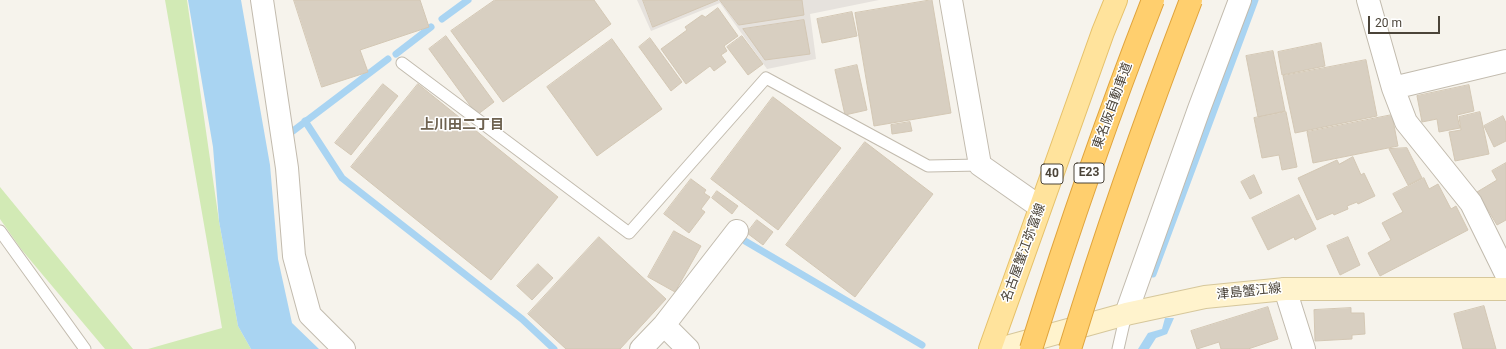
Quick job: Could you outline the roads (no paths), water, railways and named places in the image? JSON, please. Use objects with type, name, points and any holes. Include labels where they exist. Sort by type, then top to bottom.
[{"type":"highway","name":"東名阪自動車道","points":[[1031,349],[1075,212],[1117,92],[1153,0]]},
{"type":"highway","name":"E23","points":[[1070,349],[1102,243],[1152,103],[1192,0]]},
{"type":"main road","name":"名古屋蟹江弥富線","points":[[990,349],[1103,32],[1116,0]]},
{"type":"main road","name":"津島蟹江線","points":[[999,349],[1126,314],[1205,297],[1285,288],[1506,289]]},
{"type":"street","points":[[262,0],[287,168],[294,256],[310,315],[344,349]]},
{"type":"street","points":[[951,0],[980,165],[1040,207]]},
{"type":"street","points":[[1126,314],[1199,109],[1240,0]]},
{"type":"street","points":[[1368,0],[1393,88],[1406,122],[1471,203],[1506,274]]},
{"type":"street","points":[[1393,88],[1506,61]]},
{"type":"street","points":[[641,349],[664,325],[737,232]]},
{"type":"street","points":[[1285,288],[1304,349]]},
{"type":"street","points":[[664,325],[688,349]]},
{"type":"lane","points":[[402,63],[630,233],[766,78],[928,166],[980,165]]},
{"type":"lane","points":[[0,231],[85,349]]},
{"type":"lane","points":[[1118,349],[1126,314]]},
{"type":"water","points":[[188,0],[241,0],[270,165],[278,259],[292,323],[319,349],[251,349],[238,326],[219,221],[213,147]]},
{"type":"water","points":[[1165,318],[1174,318],[1167,334],[1156,338],[1149,349],[1138,349],[1148,333],[1162,329]]},
{"type":"waterway","points":[[442,19],[468,0]]},
{"type":"waterway","points":[[1153,274],[1255,0]]},
{"type":"waterway","points":[[396,54],[431,27]]},
{"type":"waterway","points":[[293,131],[388,59]]},
{"type":"waterway","points":[[305,121],[342,178],[522,319],[554,349]]},
{"type":"waterway","points":[[745,241],[922,345]]},
{"type":"district","name":"上川田二丁目","points":[[462,125]]}]
